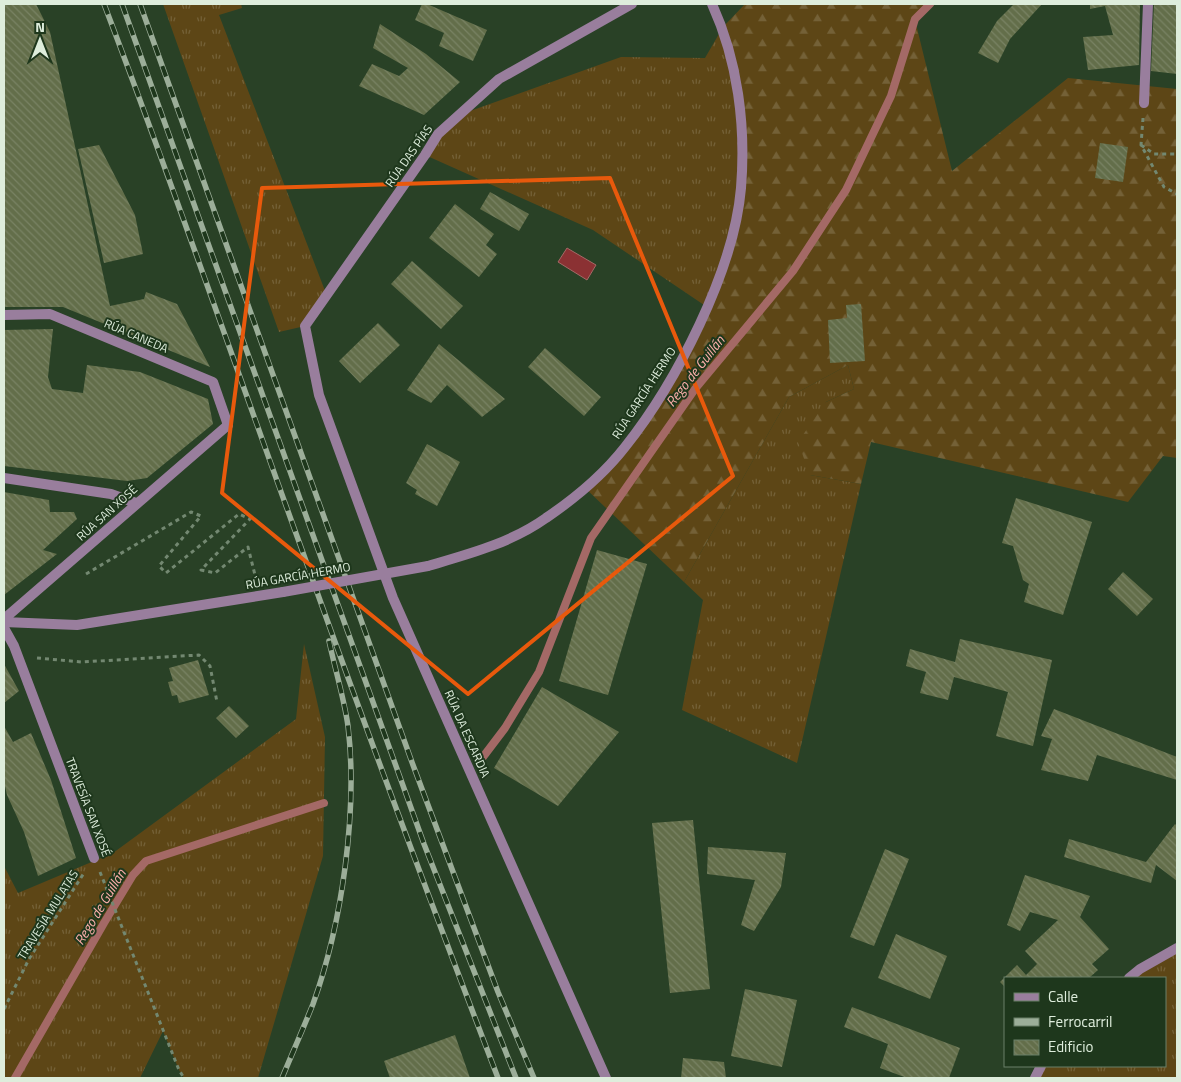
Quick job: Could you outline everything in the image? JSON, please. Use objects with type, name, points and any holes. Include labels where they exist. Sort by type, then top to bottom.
[{"type":"street","name":"RÚA DAS PÍAS","points":[[319,395],[305,326],[420,163],[438,134],[499,79],[632,4]]},
{"type":"street","name":"RÚA GARCÍA HERMO","points":[[4,620],[77,625],[283,592],[428,566],[496,546],[546,519],[585,488],[624,448],[671,379],[696,331],[728,251],[741,189],[742,116],[723,27],[712,4]]},
{"type":"street","points":[[1144,103],[1148,4]]},
{"type":"street","name":"RÚA CANEDA","points":[[4,315],[50,314],[213,382],[228,425]]},
{"type":"street","name":"RÚA DA ESCARDIA","points":[[319,395],[394,598],[606,1078]]},
{"type":"street","name":"RÚA SAN XOSÉ","points":[[4,620],[74,560],[136,503],[228,425]]},
{"type":"street","points":[[4,478],[111,494],[136,503]]},
{"type":"street","name":"TRAVESÍA SAN XOSÉ","points":[[4,628],[14,646],[94,858]]},
{"type":"street","points":[[1130,977],[1140,969],[1177,948]]},
{"type":"path","points":[[1144,103],[1141,145],[1164,187],[1177,194]]},
{"type":"path","points":[[1141,145],[1154,154],[1177,154]]},
{"type":"path","points":[[86,574],[191,512],[201,516],[158,566],[166,573],[239,514],[250,519],[201,570],[214,573],[248,547],[255,575]]},
{"type":"path","points":[[14,646],[39,660],[82,662],[199,655],[210,666],[217,702]]},
{"type":"path","name":"TRAVESÍA MULATAS","points":[[4,1009],[29,959],[94,858]]},
{"type":"path","name":"TRAVESÍA SAN XOSÉ","points":[[94,858],[179,1070],[184,1078]]},
{"type":"highlighted area","points":[[610,178],[733,476],[468,694],[222,493],[262,188]]},
{"type":"green space","points":[[163,4],[241,4],[242,8],[219,15],[327,296],[305,326],[279,332]]},
{"type":"green space","points":[[745,4],[930,4],[915,20],[952,171],[1068,78],[1177,89],[1177,458],[1163,456],[1128,502],[871,442],[861,484],[810,475],[798,442],[826,402],[854,389],[848,365],[789,397],[684,582],[585,488],[624,448],[671,379],[707,307],[741,189],[742,116],[723,27]]},
{"type":"green space","points":[[723,27],[742,116],[741,189],[707,307],[593,230],[425,155],[459,115],[621,57],[705,58]]},
{"type":"green space","points":[[848,365],[854,389],[826,402],[810,475],[861,484],[797,763],[682,710],[703,600],[684,582],[789,397]]},
{"type":"green space","points":[[304,644],[325,737],[323,856],[258,1078],[184,1078],[163,1031],[140,1078],[4,1078],[4,866],[18,893],[113,853],[296,719]]},
{"type":"green space","points":[[1177,948],[1177,1078],[1035,1078],[1040,1067],[1166,1067],[1166,977],[1131,977]]},
{"type":"shaded area","points":[[567,248],[596,265],[587,280],[558,262]]},
{"type":"building","points":[[4,4],[36,4],[50,32],[110,306],[144,299],[146,292],[177,304],[210,367],[63,307],[4,307]]},
{"type":"building","points":[[422,4],[427,4],[487,30],[473,61],[439,46],[444,33],[415,20]]},
{"type":"building","points":[[1014,4],[1042,4],[1010,39],[998,63],[978,53],[997,21]]},
{"type":"building","points":[[1090,4],[1140,4],[1139,65],[1088,70],[1083,37],[1113,35],[1105,6],[1090,9]]},
{"type":"building","points":[[1154,4],[1177,4],[1177,74],[1151,71]]},
{"type":"building","points":[[380,24],[426,54],[460,82],[424,115],[359,86],[372,64],[399,76],[408,68],[373,48]]},
{"type":"building","points":[[1100,143],[1128,147],[1123,182],[1095,178]]},
{"type":"building","points":[[99,145],[135,215],[143,254],[104,263],[78,149]]},
{"type":"building","points":[[490,192],[529,214],[519,231],[480,209]]},
{"type":"building","points":[[455,204],[494,234],[486,245],[497,254],[479,277],[429,238]]},
{"type":"building","points":[[412,261],[463,306],[441,329],[391,284]]},
{"type":"building","points":[[861,304],[865,361],[830,363],[828,320],[847,318],[846,305]]},
{"type":"building","points":[[378,323],[400,345],[360,383],[339,361]]},
{"type":"building","points":[[53,329],[48,377],[52,389],[83,393],[87,365],[140,372],[208,399],[213,424],[147,478],[127,481],[4,466],[4,330]]},
{"type":"building","points":[[439,344],[505,399],[482,417],[447,385],[431,403],[407,390]]},
{"type":"building","points":[[545,348],[601,397],[584,416],[528,367]]},
{"type":"building","points":[[427,444],[460,462],[437,506],[415,494],[417,490],[406,483]]},
{"type":"building","points":[[4,492],[49,500],[50,512],[74,512],[77,519],[43,550],[57,554],[4,595]]},
{"type":"building","points":[[1016,498],[1092,522],[1063,615],[1024,602],[1029,584],[1023,580],[1013,546],[1002,543]]},
{"type":"building","points":[[597,550],[647,564],[608,695],[559,681]]},
{"type":"building","points":[[1123,572],[1153,599],[1137,616],[1108,589]]},
{"type":"building","points":[[960,639],[1052,660],[1033,746],[996,736],[1008,692],[954,677],[948,700],[920,693],[926,672],[906,666],[910,649],[955,662]]},
{"type":"building","points":[[198,660],[209,695],[179,703],[177,695],[172,696],[168,682],[173,681],[169,668]]},
{"type":"building","points":[[4,664],[19,691],[4,703]]},
{"type":"building","points":[[542,687],[619,732],[558,806],[494,768]]},
{"type":"building","points":[[229,706],[249,726],[236,738],[216,718]]},
{"type":"building","points":[[1054,709],[1177,757],[1177,780],[1097,755],[1088,781],[1041,770],[1052,739],[1041,736]]},
{"type":"building","points":[[4,726],[13,742],[31,733],[51,780],[76,858],[38,876],[24,832],[7,795],[4,782]]},
{"type":"building","points":[[693,820],[710,989],[670,993],[652,823]]},
{"type":"building","points":[[1175,824],[1177,826],[1177,881],[1156,865],[1151,883],[1064,857],[1069,839],[1146,862]]},
{"type":"building","points":[[708,847],[786,853],[781,887],[754,931],[741,925],[755,880],[707,874]]},
{"type":"building","points":[[885,849],[909,859],[874,946],[850,937]]},
{"type":"building","points":[[1025,875],[1090,896],[1080,917],[1109,949],[1092,964],[1098,970],[1090,977],[1005,977],[1017,965],[1026,975],[1037,964],[1025,951],[1058,920],[1030,912],[1020,931],[1007,925]]},
{"type":"building","points":[[896,934],[947,956],[930,999],[878,978]]},
{"type":"building","points":[[1004,978],[1004,986],[1000,982]]},
{"type":"building","points":[[745,989],[797,1000],[782,1067],[731,1056]]},
{"type":"building","points":[[852,1007],[960,1048],[949,1078],[907,1078],[880,1068],[888,1044],[844,1027]]},
{"type":"building","points":[[455,1035],[470,1078],[390,1078],[384,1061]]},
{"type":"building","points":[[683,1058],[724,1062],[726,1078],[681,1078]]},
{"type":"waterway","name":"Rego de Guillán","points":[[483,757],[505,728],[539,672],[591,538],[695,389],[793,271],[846,190],[891,96],[915,19],[930,4]]},
{"type":"waterway","name":"Rego de Guillán","points":[[15,1078],[104,923],[133,875],[146,861],[324,803]]},
{"type":"railway","points":[[104,4],[180,208],[374,749],[498,1078]]},
{"type":"railway","points":[[122,4],[424,844],[516,1078]]},
{"type":"railway","points":[[140,4],[413,765],[498,992],[534,1078]]},
{"type":"railway","points":[[282,1078],[313,1004],[323,973],[339,903],[349,830],[351,759],[348,726],[329,641]]}]
